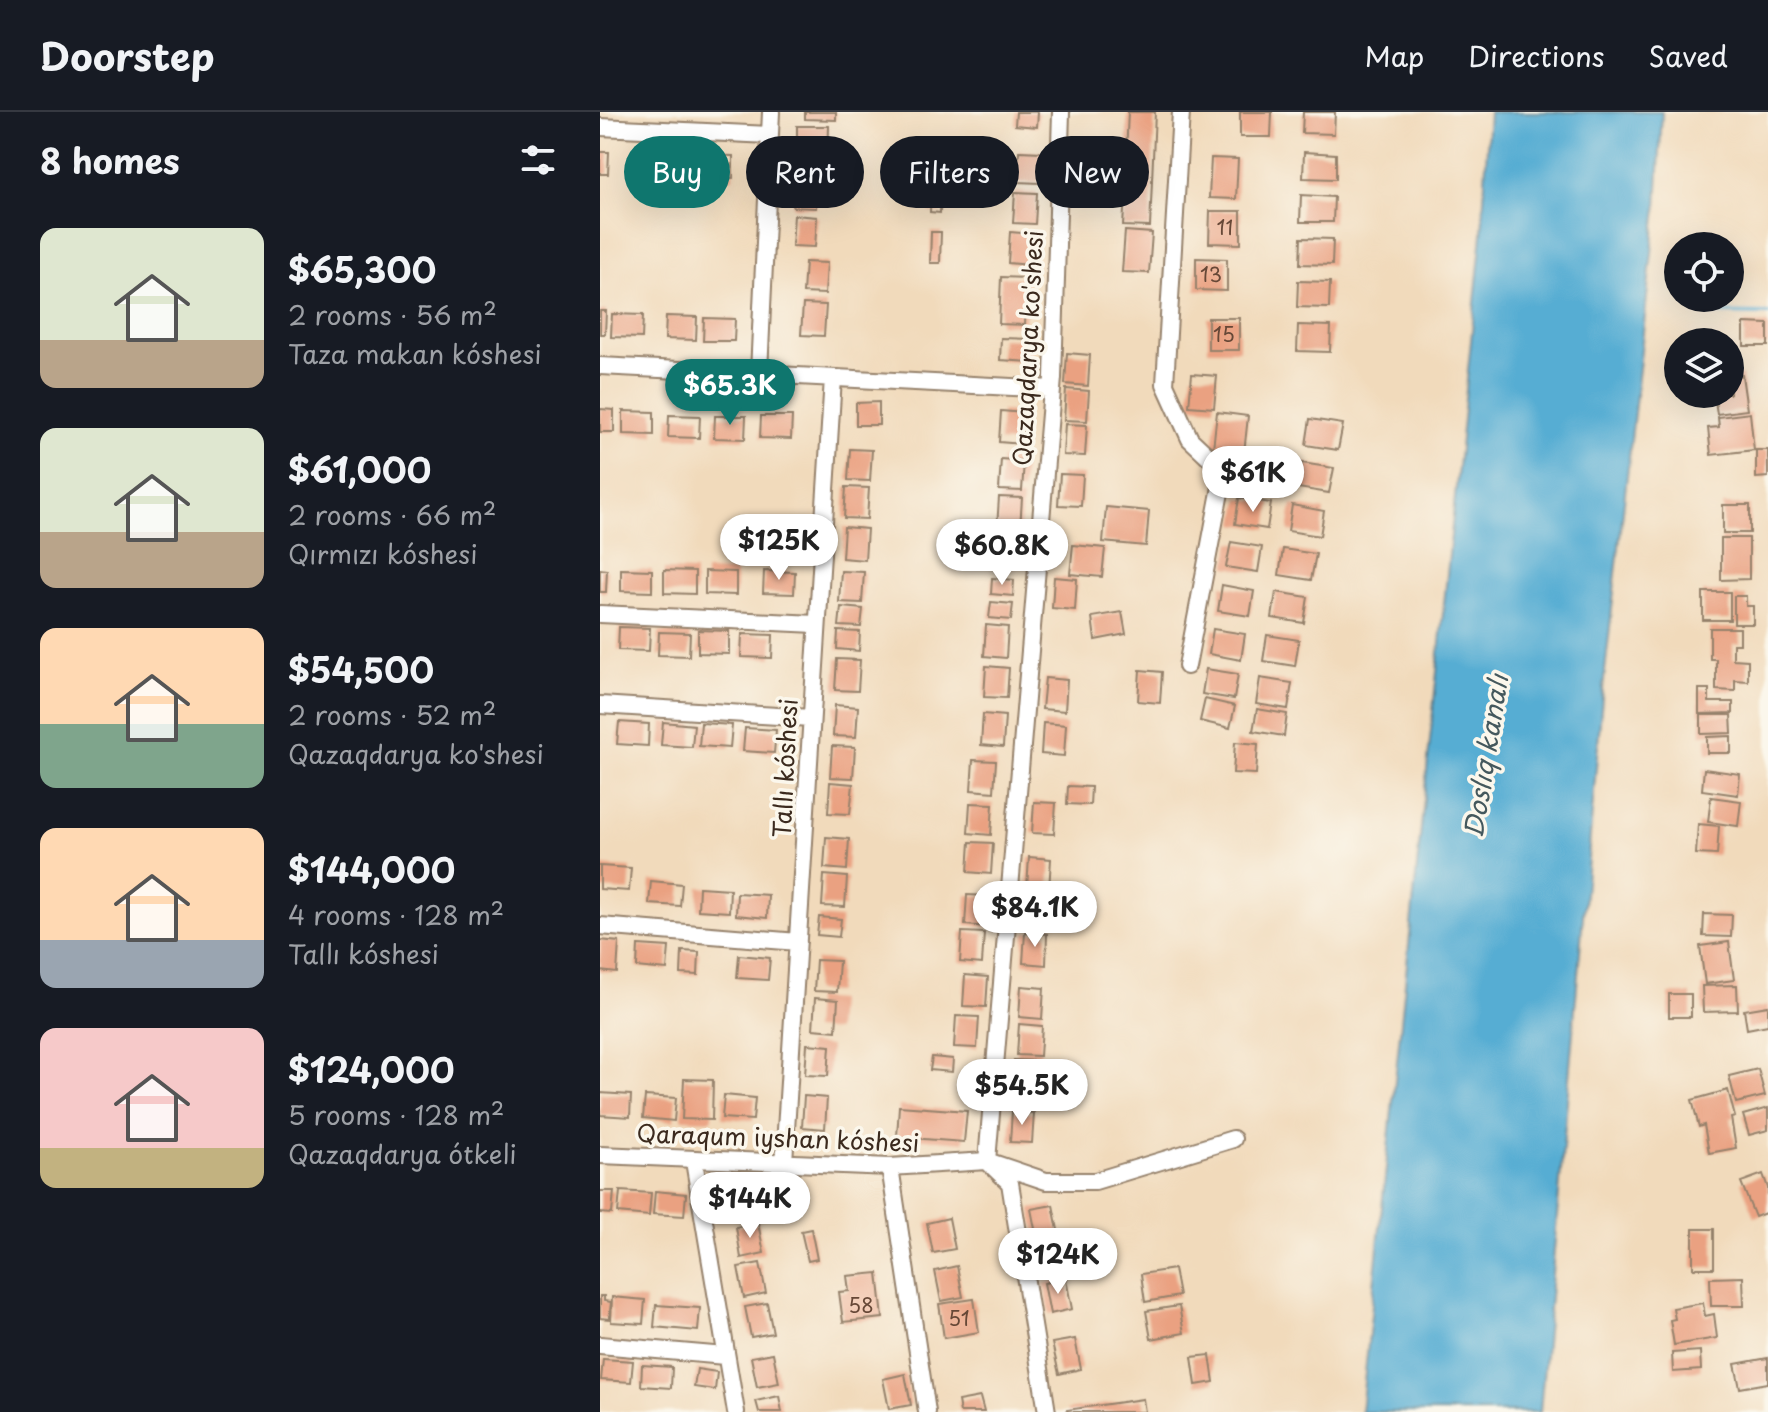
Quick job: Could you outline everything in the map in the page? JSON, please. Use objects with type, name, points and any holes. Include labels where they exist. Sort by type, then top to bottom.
[{"type":"street","points":[[759,373],[771,112]]},
{"type":"street","name":"Qazaqdarya ko'shesi","points":[[987,1161],[1052,389],[1061,112]]},
{"type":"street","points":[[1181,112],[1165,384],[1190,439],[1224,471],[1187,666]]},
{"type":"street","points":[[600,127],[770,135]]},
{"type":"street","points":[[600,366],[1052,389]]},
{"type":"street","name":"Tallı kóshesi","points":[[784,1162],[833,378]]},
{"type":"street","points":[[600,614],[816,624]]},
{"type":"street","points":[[600,705],[811,718]]},
{"type":"street","points":[[600,926],[798,942]]},
{"type":"street","name":"Qaraqum iyshan kóshesi","points":[[600,1155],[890,1167],[987,1161],[1046,1181],[1095,1181],[1233,1139]]},
{"type":"street","points":[[694,1161],[736,1412]]},
{"type":"street","points":[[987,1161],[1010,1183],[1047,1412]]},
{"type":"street","points":[[890,1167],[927,1412]]},
{"type":"street","points":[[600,1345],[725,1356]]},
{"type":"water","name":"Doslıq kanalı","points":[[1489,112],[1662,112],[1657,208],[1602,698],[1540,1412],[1361,1412],[1482,234]]},
{"type":"building","points":[[805,112],[836,112],[836,120],[805,119]]},
{"type":"building","points":[[1016,112],[1038,112],[1037,127],[1015,125]]},
{"type":"building","points":[[1128,112],[1155,112],[1150,227],[1123,226],[1124,208],[1149,208],[1149,136],[1127,136]]},
{"type":"building","points":[[1240,112],[1272,112],[1271,137],[1240,137]]},
{"type":"building","points":[[1303,112],[1335,112],[1334,134],[1302,133]]},
{"type":"building","points":[[797,126],[829,126],[829,136],[797,136]]},
{"type":"building","points":[[1019,151],[1035,152],[1035,183],[1019,182]]},
{"type":"building","points":[[600,152],[609,152],[608,174],[600,174]]},
{"type":"building","points":[[1304,152],[1336,154],[1336,179],[1303,178]]},
{"type":"building","points":[[730,156],[733,156],[733,178],[730,178]]},
{"type":"building","points":[[1211,158],[1238,159],[1236,199],[1209,198]]},
{"type":"building","points":[[1019,192],[1035,193],[1035,224],[1013,223],[1014,208],[1019,208]]},
{"type":"building","points":[[1301,195],[1334,197],[1333,222],[1300,222]]},
{"type":"building","points":[[930,208],[940,208],[940,213],[930,212]]},
{"type":"building","points":[[1210,211],[1241,211],[1241,244],[1209,243]]},
{"type":"building","points":[[794,215],[817,217],[815,247],[792,246]]},
{"type":"building","points":[[1125,231],[1152,233],[1149,273],[1122,272]]},
{"type":"building","points":[[931,232],[941,232],[940,263],[930,263]]},
{"type":"building","points":[[1010,232],[1033,234],[1031,265],[1008,263]]},
{"type":"building","points":[[1301,238],[1333,239],[1332,265],[1300,264]]},
{"type":"building","points":[[1196,258],[1227,259],[1227,291],[1196,290]]},
{"type":"building","points":[[805,262],[827,263],[825,294],[803,293]]},
{"type":"building","points":[[1001,277],[1027,278],[1025,325],[999,324]]},
{"type":"building","points":[[1298,281],[1330,282],[1329,308],[1297,307]]},
{"type":"building","points":[[803,304],[826,305],[824,336],[801,335]]},
{"type":"building","points":[[600,311],[606,311],[605,334],[600,334]]},
{"type":"building","points":[[612,314],[643,315],[642,338],[611,337]]},
{"type":"building","points":[[666,316],[697,317],[696,340],[665,339]]},
{"type":"building","points":[[704,318],[735,319],[734,341],[703,341]]},
{"type":"building","points":[[1208,318],[1239,318],[1239,350],[1208,350]]},
{"type":"building","points":[[1744,323],[1768,324],[1768,346],[1744,346]]},
{"type":"building","points":[[1298,325],[1331,326],[1330,352],[1297,351]]},
{"type":"building","points":[[1001,338],[1032,339],[1031,362],[1000,360]]},
{"type":"building","points":[[1067,353],[1090,355],[1088,386],[1065,384]]},
{"type":"building","points":[[1192,374],[1217,376],[1214,408],[1189,406]]},
{"type":"building","points":[[1066,389],[1089,391],[1087,421],[1064,420]]},
{"type":"building","points":[[1744,389],[1747,410],[1717,414],[1716,408],[1744,408]]},
{"type":"building","points":[[879,402],[879,425],[856,425],[856,403]]},
{"type":"building","points":[[600,409],[614,410],[614,432],[600,432]]},
{"type":"building","points":[[623,411],[654,412],[654,435],[623,434]]},
{"type":"building","points":[[1001,411],[1024,413],[1022,444],[999,442]]},
{"type":"building","points":[[1217,412],[1248,416],[1244,453],[1213,449]]},
{"type":"building","points":[[1750,413],[1754,450],[1711,455],[1708,428],[1719,427],[1718,417]]},
{"type":"building","points":[[669,415],[700,416],[699,438],[668,437]]},
{"type":"building","points":[[715,416],[746,416],[745,439],[714,438]]},
{"type":"building","points":[[761,416],[792,416],[791,439],[760,438]]},
{"type":"building","points":[[1310,419],[1343,424],[1338,450],[1306,445]]},
{"type":"building","points":[[1065,424],[1087,425],[1085,456],[1063,455]]},
{"type":"building","points":[[850,449],[872,450],[870,481],[848,480]]},
{"type":"building","points":[[1756,450],[1768,450],[1768,477],[1756,478]]},
{"type":"building","points":[[1001,459],[1024,461],[1022,491],[999,490]]},
{"type":"building","points":[[1302,463],[1334,468],[1329,493],[1298,488]]},
{"type":"building","points":[[1060,474],[1083,475],[1081,506],[1058,505]]},
{"type":"building","points":[[846,487],[869,488],[867,519],[844,518]]},
{"type":"building","points":[[999,497],[1022,498],[1020,529],[997,528]]},
{"type":"building","points":[[1239,498],[1271,503],[1267,529],[1235,524]]},
{"type":"building","points":[[1292,505],[1324,511],[1320,536],[1288,531]]},
{"type":"building","points":[[1723,505],[1750,505],[1750,533],[1723,533]]},
{"type":"building","points":[[1106,507],[1149,511],[1146,546],[1103,542]]},
{"type":"building","points":[[844,527],[867,529],[865,560],[842,558]]},
{"type":"building","points":[[996,536],[1018,538],[1016,568],[994,567]]},
{"type":"building","points":[[1721,538],[1749,538],[1749,579],[1721,580]]},
{"type":"building","points":[[1231,542],[1262,547],[1258,572],[1226,567]]},
{"type":"building","points":[[1073,545],[1105,548],[1102,577],[1070,574]]},
{"type":"building","points":[[1283,549],[1316,554],[1311,580],[1279,575]]},
{"type":"building","points":[[600,569],[607,570],[606,592],[600,592]]},
{"type":"building","points":[[621,569],[652,570],[652,592],[621,591]]},
{"type":"building","points":[[664,570],[695,571],[695,594],[664,593]]},
{"type":"building","points":[[705,571],[736,572],[736,595],[705,594]]},
{"type":"building","points":[[764,571],[795,572],[794,594],[763,593]]},
{"type":"building","points":[[841,571],[864,572],[862,603],[839,602]]},
{"type":"building","points":[[1054,577],[1077,579],[1075,610],[1052,608]]},
{"type":"building","points":[[992,578],[1014,580],[1013,596],[991,594]]},
{"type":"building","points":[[1222,585],[1254,591],[1250,616],[1218,611]]},
{"type":"building","points":[[1276,592],[1308,597],[1304,623],[1272,618]]},
{"type":"building","points":[[1703,592],[1730,592],[1730,620],[1703,620]]},
{"type":"building","points":[[1734,596],[1746,596],[1746,606],[1753,606],[1753,624],[1734,624]]},
{"type":"building","points":[[991,602],[1013,604],[1011,620],[989,618]]},
{"type":"building","points":[[841,607],[863,609],[861,627],[839,626]]},
{"type":"building","points":[[1122,612],[1126,634],[1095,640],[1092,617]]},
{"type":"building","points":[[986,625],[1008,627],[1006,658],[984,656]]},
{"type":"building","points":[[619,627],[650,628],[649,651],[618,650]]},
{"type":"building","points":[[1710,628],[1740,628],[1740,644],[1733,644],[1733,659],[1748,660],[1748,681],[1735,680],[1735,691],[1716,690],[1716,659],[1710,659]]},
{"type":"building","points":[[1213,629],[1245,634],[1241,660],[1209,654]]},
{"type":"building","points":[[698,630],[729,631],[729,654],[698,653]]},
{"type":"building","points":[[838,631],[860,632],[859,651],[837,649]]},
{"type":"building","points":[[659,632],[690,633],[689,656],[658,655]]},
{"type":"building","points":[[742,634],[773,635],[772,658],[741,657]]},
{"type":"building","points":[[1267,635],[1299,640],[1295,666],[1263,661]]},
{"type":"building","points":[[837,659],[860,660],[858,691],[835,690]]},
{"type":"building","points":[[986,666],[1009,668],[1007,698],[984,697]]},
{"type":"building","points":[[1206,669],[1238,674],[1234,699],[1202,694]]},
{"type":"building","points":[[1140,670],[1162,672],[1160,703],[1138,701]]},
{"type":"building","points":[[1045,678],[1067,680],[1065,711],[1042,709]]},
{"type":"building","points":[[1260,678],[1292,683],[1288,709],[1256,704]]},
{"type":"building","points":[[1699,689],[1709,689],[1709,702],[1733,702],[1733,713],[1699,714]]},
{"type":"building","points":[[1205,699],[1235,706],[1230,728],[1200,721]]},
{"type":"building","points":[[835,705],[858,707],[856,737],[833,736]]},
{"type":"building","points":[[1257,709],[1287,714],[1284,736],[1253,731]]},
{"type":"building","points":[[983,714],[1005,716],[1003,747],[981,745]]},
{"type":"building","points":[[1701,715],[1731,715],[1732,733],[1701,734]]},
{"type":"building","points":[[619,722],[649,724],[648,746],[617,744]]},
{"type":"building","points":[[663,722],[694,725],[692,747],[661,745]]},
{"type":"building","points":[[701,723],[732,725],[730,748],[699,746]]},
{"type":"building","points":[[1043,723],[1066,725],[1064,756],[1041,754]]},
{"type":"building","points":[[745,728],[776,730],[774,753],[743,751]]},
{"type":"building","points":[[1731,736],[1731,753],[1707,753],[1707,737]]},
{"type":"building","points":[[1235,742],[1258,744],[1256,774],[1233,773]]},
{"type":"building","points":[[832,746],[855,747],[853,778],[830,777]]},
{"type":"building","points":[[973,760],[996,761],[994,792],[971,790]]},
{"type":"building","points":[[1704,769],[1740,774],[1738,795],[1702,790]]},
{"type":"building","points":[[830,782],[853,784],[850,814],[828,813]]},
{"type":"building","points":[[1068,786],[1091,787],[1090,805],[1067,804]]},
{"type":"building","points":[[1711,797],[1741,801],[1738,826],[1708,822]]},
{"type":"building","points":[[1034,802],[1056,803],[1054,834],[1032,833]]},
{"type":"building","points":[[970,803],[993,804],[991,835],[968,833]]},
{"type":"building","points":[[1698,824],[1719,826],[1717,855],[1696,854]]},
{"type":"building","points":[[826,837],[849,839],[847,870],[824,868]]},
{"type":"building","points":[[970,842],[993,843],[991,874],[968,872]]},
{"type":"building","points":[[1029,857],[1051,859],[1049,890],[1027,888]]},
{"type":"building","points":[[600,866],[631,868],[629,891],[600,889]]},
{"type":"building","points":[[824,875],[847,877],[845,907],[822,906]]},
{"type":"building","points":[[651,881],[682,884],[680,906],[649,904]]},
{"type":"building","points":[[699,887],[730,889],[729,912],[698,910]]},
{"type":"building","points":[[1027,890],[1049,891],[1047,922],[1025,920]]},
{"type":"building","points":[[737,893],[768,895],[767,918],[736,915]]},
{"type":"building","points":[[967,895],[989,896],[987,927],[965,925]]},
{"type":"building","points":[[1704,914],[1732,915],[1731,937],[1703,936]]},
{"type":"building","points":[[819,917],[841,919],[839,937],[817,935]]},
{"type":"building","points":[[962,932],[984,933],[982,964],[960,962]]},
{"type":"building","points":[[1025,932],[1047,934],[1046,965],[1023,963]]},
{"type":"building","points":[[600,940],[619,942],[617,973],[600,971]]},
{"type":"building","points":[[1729,942],[1734,980],[1705,984],[1700,946]]},
{"type":"building","points":[[638,945],[669,947],[667,970],[637,967]]},
{"type":"building","points":[[682,951],[699,952],[698,975],[681,974]]},
{"type":"building","points":[[739,955],[770,958],[768,980],[737,978]]},
{"type":"building","points":[[816,960],[839,961],[837,992],[814,991]]},
{"type":"building","points":[[965,975],[988,977],[986,1007],[963,1006]]},
{"type":"building","points":[[1737,985],[1738,1011],[1703,1012],[1702,986]]},
{"type":"building","points":[[1021,986],[1044,988],[1042,1019],[1019,1017]]},
{"type":"building","points":[[1669,994],[1691,994],[1691,1017],[1669,1017]]},
{"type":"building","points":[[815,998],[838,1000],[836,1031],[813,1029]]},
{"type":"building","points":[[1768,1006],[1768,1025],[1747,1029],[1744,1010]]},
{"type":"building","points":[[956,1016],[979,1017],[977,1048],[954,1047]]},
{"type":"building","points":[[1019,1024],[1042,1026],[1040,1056],[1017,1055]]},
{"type":"building","points":[[807,1044],[830,1046],[828,1076],[805,1075]]},
{"type":"building","points":[[932,1057],[953,1059],[952,1072],[930,1070]]},
{"type":"building","points":[[1014,1060],[1036,1061],[1034,1092],[1012,1090]]},
{"type":"building","points":[[1758,1069],[1765,1096],[1736,1103],[1729,1076]]},
{"type":"building","points":[[684,1079],[713,1080],[712,1120],[682,1119]]},
{"type":"building","points":[[1728,1090],[1735,1117],[1731,1118],[1736,1148],[1709,1153],[1704,1125],[1699,1127],[1692,1100]]},
{"type":"building","points":[[600,1093],[631,1095],[630,1117],[600,1115]]},
{"type":"building","points":[[724,1095],[755,1098],[753,1120],[722,1118]]},
{"type":"building","points":[[645,1096],[676,1098],[674,1121],[643,1118]]},
{"type":"building","points":[[804,1096],[827,1098],[825,1129],[802,1127]]},
{"type":"building","points":[[899,1106],[967,1111],[964,1142],[897,1137]]},
{"type":"building","points":[[1768,1108],[1768,1130],[1749,1135],[1743,1115]]},
{"type":"building","points":[[1012,1111],[1034,1113],[1032,1143],[1010,1142]]},
{"type":"building","points":[[1763,1174],[1768,1188],[1768,1212],[1755,1217],[1741,1182]]},
{"type":"building","points":[[600,1191],[614,1191],[612,1214],[600,1213]]},
{"type":"building","points":[[620,1191],[651,1193],[649,1216],[618,1213]]},
{"type":"building","points":[[655,1191],[686,1194],[684,1216],[653,1214]]},
{"type":"building","points":[[1053,1205],[1059,1235],[1037,1239],[1031,1209]]},
{"type":"building","points":[[949,1218],[955,1249],[933,1253],[927,1223]]},
{"type":"building","points":[[758,1223],[764,1253],[741,1258],[736,1227]]},
{"type":"building","points":[[811,1229],[817,1259],[808,1261],[801,1231]]},
{"type":"building","points":[[1693,1229],[1714,1229],[1714,1268],[1693,1268]]},
{"type":"building","points":[[1062,1242],[1068,1272],[1046,1277],[1040,1246]]},
{"type":"building","points":[[760,1263],[766,1293],[744,1298],[738,1267]]},
{"type":"building","points":[[957,1266],[963,1297],[941,1301],[935,1271]]},
{"type":"building","points":[[1174,1269],[1179,1296],[1145,1302],[1141,1274]]},
{"type":"building","points":[[878,1273],[883,1318],[843,1322],[839,1292],[849,1291],[847,1276]]},
{"type":"building","points":[[1743,1277],[1744,1306],[1711,1306],[1710,1278]]},
{"type":"building","points":[[1066,1279],[1072,1309],[1050,1314],[1044,1283]]},
{"type":"building","points":[[600,1296],[604,1296],[604,1301],[611,1302],[609,1319],[600,1318]]},
{"type":"building","points":[[612,1297],[645,1300],[643,1324],[611,1322]]},
{"type":"building","points":[[974,1299],[979,1332],[944,1338],[939,1304]]},
{"type":"building","points":[[767,1303],[773,1333],[751,1337],[745,1307]]},
{"type":"building","points":[[1703,1303],[1705,1316],[1714,1314],[1717,1338],[1674,1345],[1670,1320],[1675,1319],[1673,1308]]},
{"type":"building","points":[[656,1305],[700,1308],[698,1331],[654,1327]]},
{"type":"building","points":[[1179,1306],[1184,1333],[1151,1339],[1146,1311]]},
{"type":"building","points":[[1075,1339],[1081,1369],[1059,1374],[1052,1343]]},
{"type":"building","points":[[1700,1351],[1701,1370],[1673,1372],[1672,1353]]},
{"type":"building","points":[[773,1353],[779,1383],[757,1387],[751,1357]]},
{"type":"building","points":[[1210,1355],[1214,1382],[1196,1385],[1192,1357]]},
{"type":"building","points":[[1768,1358],[1768,1383],[1740,1388],[1735,1364]]},
{"type":"building","points":[[603,1359],[633,1361],[631,1382],[601,1380]]},
{"type":"building","points":[[642,1365],[672,1367],[671,1388],[641,1386]]},
{"type":"building","points":[[697,1369],[717,1372],[715,1390],[694,1387]]},
{"type":"building","points":[[905,1374],[911,1405],[889,1409],[883,1379]]},
{"type":"building","points":[[779,1396],[782,1412],[759,1412],[756,1401]]},
{"type":"building","points":[[980,1397],[984,1412],[960,1412],[958,1401]]},
{"type":"building","points":[[1143,1399],[1145,1412],[1067,1410]]},
{"type":"waterway","points":[[1704,313],[1768,314]]}]
